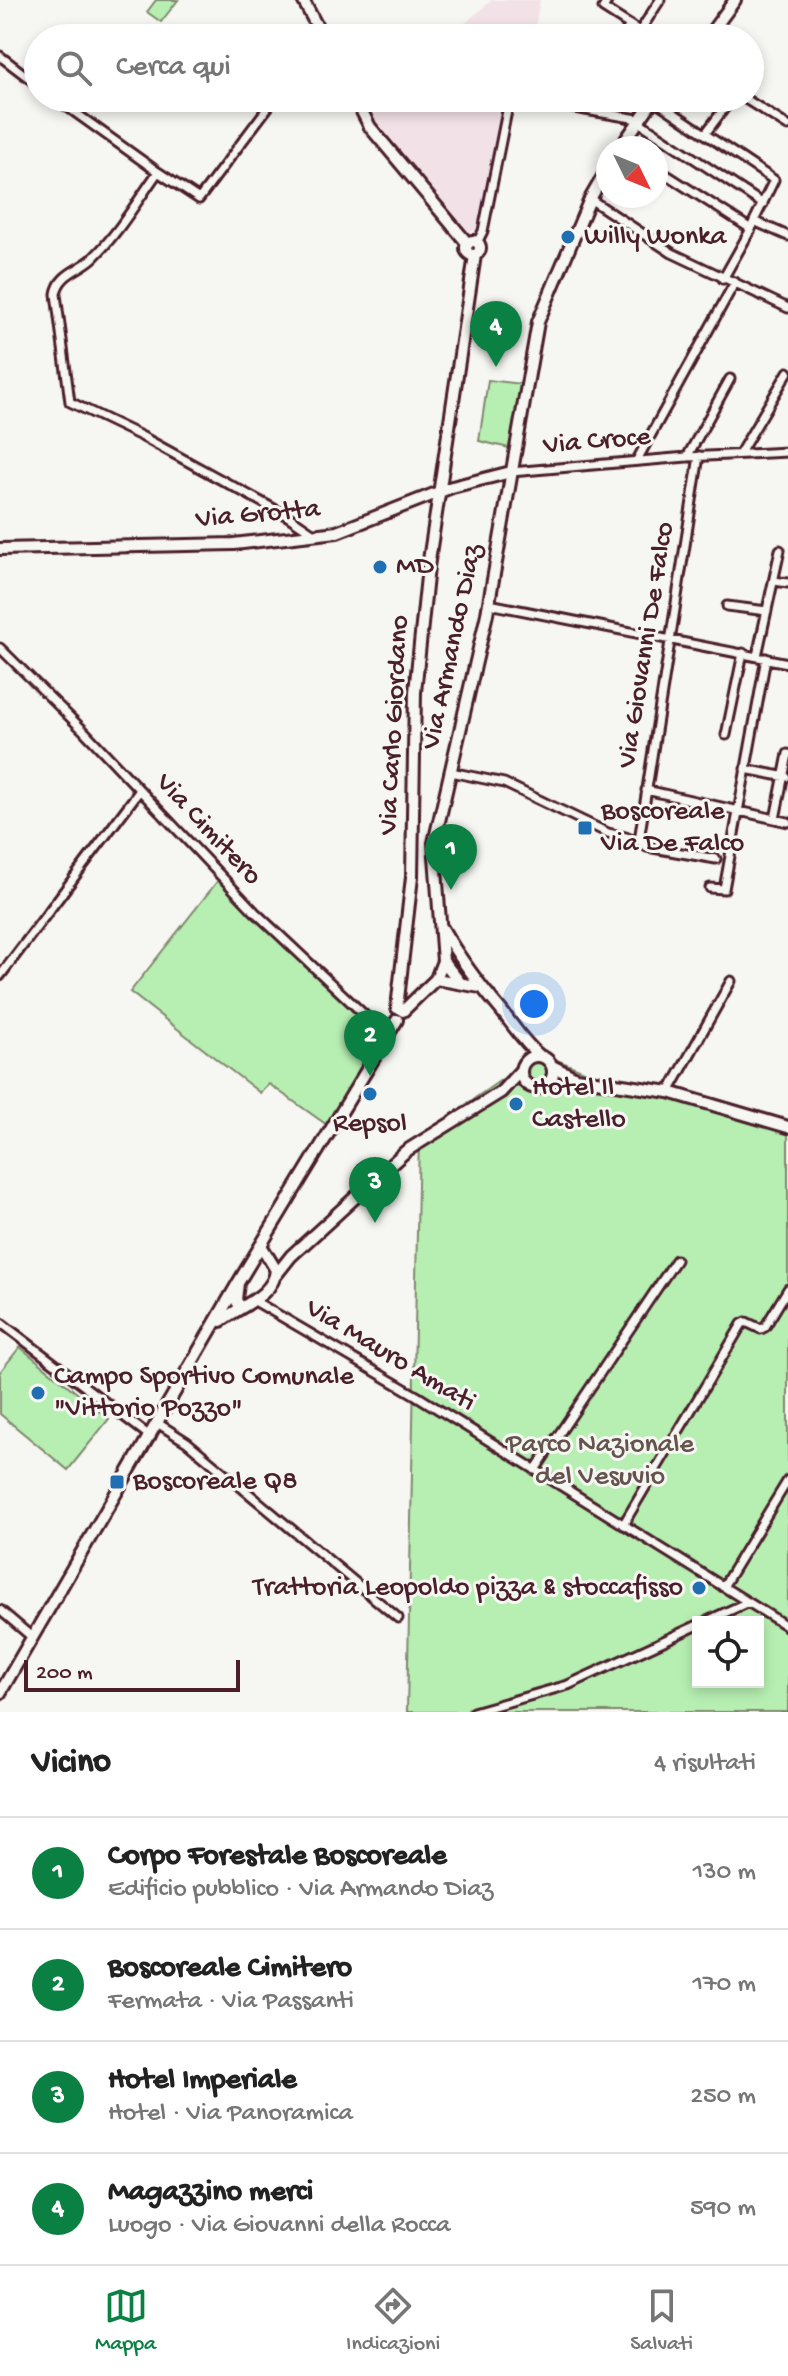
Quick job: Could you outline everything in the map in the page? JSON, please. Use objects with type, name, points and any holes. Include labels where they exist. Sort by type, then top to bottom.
[{"type":"street","points":[[303,0],[316,24]]},
{"type":"street","points":[[608,0],[603,8],[628,24]]},
{"type":"street","points":[[645,24],[660,0]]},
{"type":"street","points":[[717,24],[735,0]]},
{"type":"street","points":[[0,56],[24,74]]},
{"type":"street","points":[[764,111],[788,126]]},
{"type":"street","points":[[74,112],[199,199],[264,112]]},
{"type":"street","points":[[362,112],[370,127],[473,243],[483,231],[507,112]]},
{"type":"street","points":[[596,112],[637,120],[763,204]]},
{"type":"street","points":[[628,136],[644,112]]},
{"type":"street","points":[[674,112],[774,180],[723,279]]},
{"type":"street","points":[[705,134],[722,112]]},
{"type":"street","points":[[158,172],[94,258],[70,272],[57,286],[67,396],[77,407],[143,437],[289,517],[314,534]]},
{"type":"street","points":[[668,175],[752,225],[788,236]]},
{"type":"street","name":"Via Armando Diaz","points":[[443,961],[434,843],[489,604],[538,322],[596,189]]},
{"type":"street","points":[[590,199],[672,253],[788,308]]},
{"type":"street","name":"Via Carlo Giordano","points":[[399,1013],[412,877],[415,692],[438,492],[469,311],[475,255],[467,252],[473,243]]},
{"type":"street","points":[[637,460],[735,282]]},
{"type":"street","points":[[740,453],[788,372]]},
{"type":"street","name":"Via Croce","points":[[687,457],[730,379]]},
{"type":"street","name":"Via Croce","points":[[511,472],[637,460],[788,452]]},
{"type":"street","name":"Via Giovanni De Falco","points":[[639,840],[699,456]]},
{"type":"street","name":"Via Grotta","points":[[0,549],[234,544],[314,534],[370,521],[438,492],[511,472]]},
{"type":"street","points":[[757,656],[780,550]]},
{"type":"street","points":[[774,581],[788,583]]},
{"type":"street","points":[[489,604],[788,663]]},
{"type":"street","points":[[727,606],[767,611]]},
{"type":"street","name":"Via Cimitero","points":[[0,648],[255,912],[388,1037]]},
{"type":"street","points":[[726,735],[743,653]]},
{"type":"street","points":[[710,888],[724,889],[766,658]]},
{"type":"street","points":[[775,819],[786,777],[788,754]]},
{"type":"street","points":[[745,769],[786,777]]},
{"type":"street","points":[[451,772],[504,783],[608,833],[639,840],[647,847],[716,859]]},
{"type":"street","points":[[0,976],[140,790]]},
{"type":"street","points":[[646,790],[788,822]]},
{"type":"street","name":"Via Armando Diaz","points":[[441,927],[462,962],[502,1011],[520,1039]]},
{"type":"street","points":[[443,961],[462,962]]},
{"type":"street","points":[[0,1693],[217,1325],[238,1283],[388,1037],[399,1013],[436,979],[443,961]]},
{"type":"street","points":[[443,961],[459,981]]},
{"type":"street","points":[[436,979],[480,987]]},
{"type":"street","points":[[669,1092],[731,981]]},
{"type":"street","points":[[520,1039],[552,1066],[576,1078],[669,1092],[788,1127]]},
{"type":"street","points":[[520,1039],[523,1081],[531,1088]]},
{"type":"street","points":[[217,1325],[239,1305],[253,1300],[272,1267],[291,1256],[406,1151],[501,1092],[530,1058],[540,1056]]},
{"type":"street","points":[[547,1085],[553,1077],[552,1066]]},
{"type":"street","points":[[501,1092],[576,1078]]},
{"type":"street","points":[[262,1247],[272,1267]]},
{"type":"street","points":[[535,1470],[676,1260]]},
{"type":"street","points":[[246,1272],[259,1262],[272,1267]]},
{"type":"street","points":[[238,1283],[236,1300],[239,1305]]},
{"type":"street","points":[[623,1525],[742,1324],[765,1327],[788,1289]]},
{"type":"street","name":"Via Mauro Amati","points":[[253,1300],[788,1627]]},
{"type":"street","points":[[0,1322],[151,1437]]},
{"type":"street","points":[[159,1424],[187,1442],[398,1618]]},
{"type":"street","points":[[723,1587],[788,1480]]},
{"type":"street","points":[[718,1616],[748,1602]]},
{"type":"street","points":[[0,1610],[33,1638]]},
{"type":"street","points":[[473,1712],[568,1685],[692,1628]]},
{"type":"shaded area","points":[[492,0],[540,0],[536,24],[464,24]]},
{"type":"shaded area","points":[[375,112],[502,112],[478,229],[466,234],[371,116]]},
{"type":"green space","points":[[156,0],[178,0],[161,22],[147,12]]},
{"type":"green space","points":[[488,380],[522,384],[509,448],[479,441]]},
{"type":"green space","points":[[220,878],[384,1036],[330,1127],[269,1084],[260,1093],[130,992]]},
{"type":"green space","name":"Parco Nazionale del Vesuvio","points":[[532,1050],[594,1075],[710,1097],[788,1120],[788,1712],[407,1712],[419,1137],[511,1073],[524,1053]]},
{"type":"green space","name":"Campo Sportivo Comunale \"Vittorio Pozzo\"","points":[[20,1347],[109,1419],[68,1470],[0,1414],[0,1372]]},
{"type":"place","name":"Willy Wonka","points":[[568,237]]},
{"type":"place","name":"Magazzino merci","points":[[496,367]]},
{"type":"place","name":"MD","points":[[380,567]]},
{"type":"place","name":"Boscoreale Via De Falco","points":[[585,828]]},
{"type":"place","name":"Corpo Forestale Boscoreale","points":[[451,890]]},
{"type":"place","name":"Boscoreale Cimitero","points":[[370,1076]]},
{"type":"place","name":"Repsol","points":[[370,1094]]},
{"type":"place","name":"Hotel Il Castello","points":[[516,1104]]},
{"type":"place","name":"Hotel Imperiale","points":[[375,1223]]},
{"type":"place","name":"Campo Sportivo Comunale \"Vittorio Pozzo\"","points":[[38,1393]]},
{"type":"place","name":"Boscoreale Q8","points":[[117,1482]]},
{"type":"place","name":"Trattoria Leopoldo pizza & stoccafisso","points":[[699,1588]]}]
